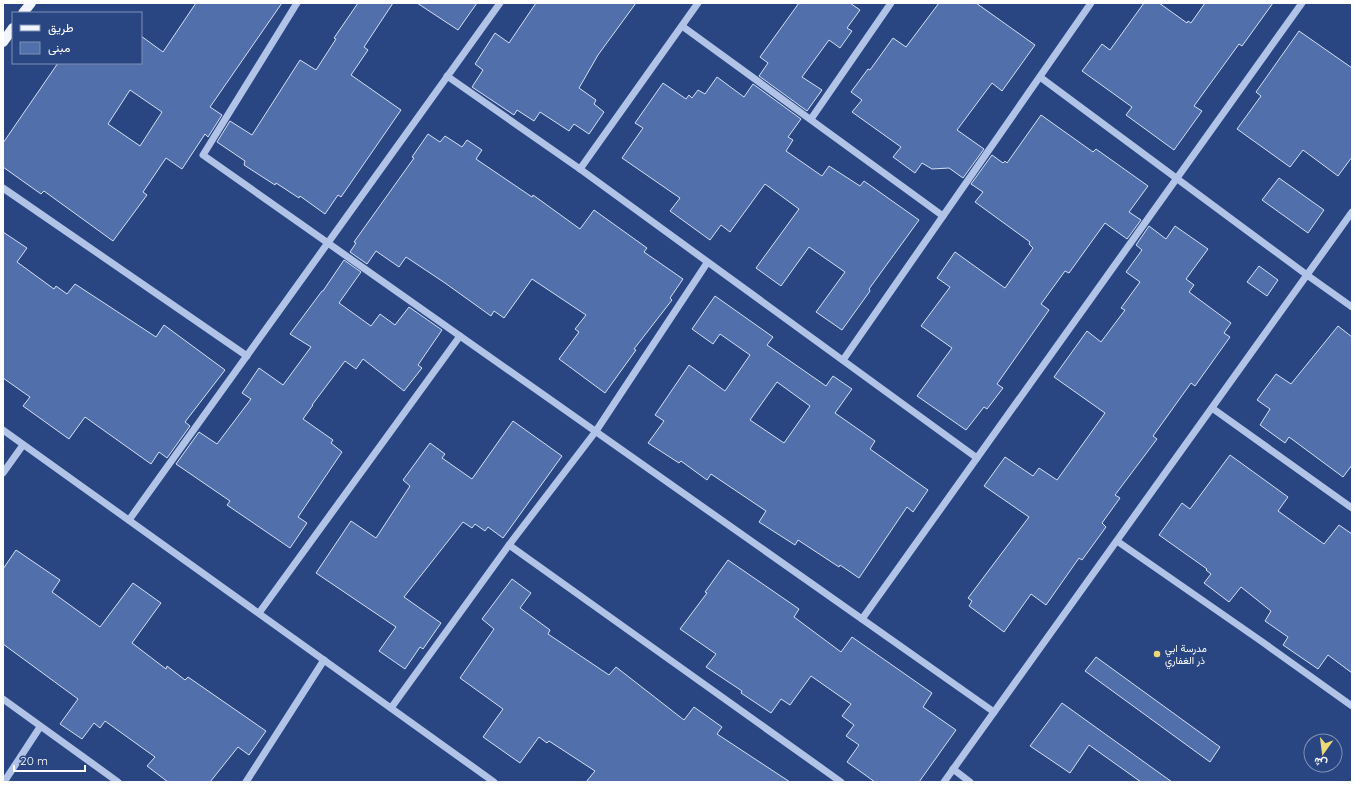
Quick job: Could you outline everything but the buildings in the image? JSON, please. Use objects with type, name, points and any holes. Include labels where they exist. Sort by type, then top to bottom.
[{"type":"main road","points":[[25,12],[31,3]]},
{"type":"main road","points":[[3,42],[12,29]]},
{"type":"street","points":[[297,3],[203,155],[994,712]]},
{"type":"street","points":[[129,520],[500,3]]},
{"type":"street","points":[[580,170],[698,3]]},
{"type":"street","points":[[811,119],[891,3]]},
{"type":"street","points":[[842,360],[1091,3]]},
{"type":"street","points":[[862,619],[1302,3]]},
{"type":"street","points":[[682,26],[943,216]]},
{"type":"street","points":[[447,76],[580,170],[976,458]]},
{"type":"street","points":[[1040,77],[1352,307]]},
{"type":"street","points":[[3,188],[246,356]]},
{"type":"street","points":[[944,782],[1352,212]]},
{"type":"street","points":[[391,708],[509,545],[596,432],[707,262]]},
{"type":"street","points":[[259,613],[460,336]]},
{"type":"street","points":[[1212,408],[1352,508]]},
{"type":"street","points":[[3,430],[494,782]]},
{"type":"street","points":[[3,473],[23,445]]},
{"type":"street","points":[[1116,541],[1352,706]]},
{"type":"street","points":[[509,545],[841,782]]},
{"type":"street","points":[[246,782],[324,660]]},
{"type":"street","points":[[3,699],[118,782]]},
{"type":"street","points":[[4,782],[40,727]]},
{"type":"street","points":[[953,769],[970,782]]},
{"type":"place","name":"مدرسة ابي ذر الغفاري","points":[[1157,654]]}]
